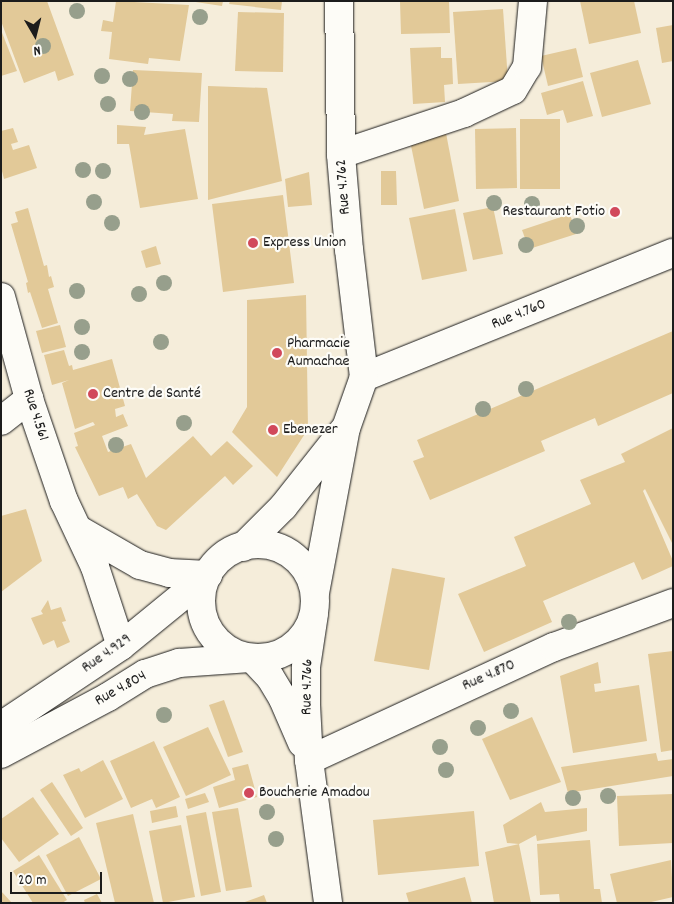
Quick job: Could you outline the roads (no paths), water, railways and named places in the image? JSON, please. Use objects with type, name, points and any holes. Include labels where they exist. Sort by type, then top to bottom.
[{"type":"main road","name":"Rue 4.762","points":[[339,1],[341,154],[349,250],[364,377],[346,428]]},
{"type":"main road","points":[[341,154],[464,113],[513,90],[527,67],[533,1]]},
{"type":"main road","name":"Rue 4.760","points":[[364,377],[673,253]]},
{"type":"main road","name":"Rue 4.561","points":[[3,309],[29,399],[64,501],[95,567],[121,646]]},
{"type":"main road","points":[[1,421],[29,399]]},
{"type":"main road","points":[[243,547],[283,508],[346,428]]},
{"type":"main road","points":[[314,604],[306,571],[290,554],[275,547],[259,544],[243,547],[228,553],[217,562],[208,575],[202,592],[202,610],[208,628],[219,642],[234,653],[252,658],[268,657],[284,652],[298,642],[308,629],[314,604],[346,428]]},
{"type":"main road","points":[[79,530],[140,564],[169,573],[208,575]]},
{"type":"main road","name":"Rue 4.929","points":[[1,726],[121,646],[208,575]]},
{"type":"main road","name":"Rue 4.870","points":[[309,760],[554,647],[673,603]]},
{"type":"main road","name":"Rue 4.766","points":[[314,604],[306,667],[309,760],[328,903]]},
{"type":"main road","name":"Rue 4.766","points":[[252,658],[270,677],[283,699],[309,760]]},
{"type":"main road","name":"Rue 4.804","points":[[1,754],[145,674],[180,663],[252,658]]},
{"type":"place","name":"Restaurant Fotio","points":[[615,212]]},
{"type":"place","name":"Express Union","points":[[253,243]]},
{"type":"place","name":"Pharmacie Aumachae","points":[[277,353]]},
{"type":"place","name":"Centre de Santé","points":[[93,394]]},
{"type":"place","name":"Ebenezer","points":[[273,430]]},
{"type":"place","name":"Boucherie Amadou","points":[[249,793]]}]
